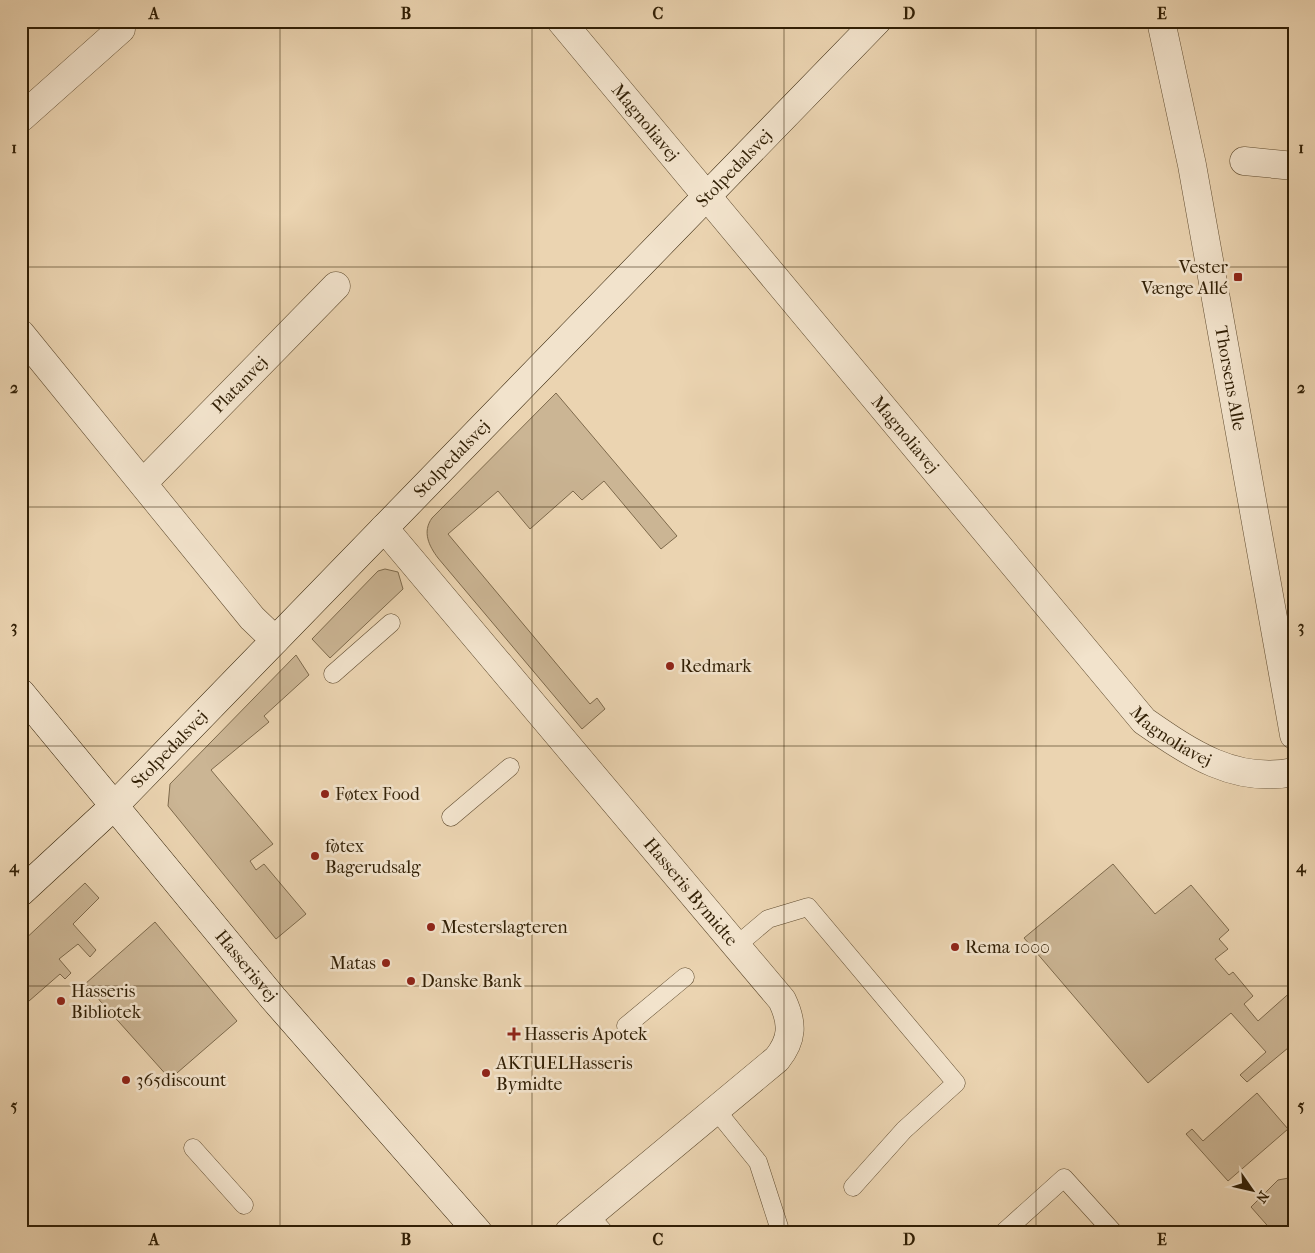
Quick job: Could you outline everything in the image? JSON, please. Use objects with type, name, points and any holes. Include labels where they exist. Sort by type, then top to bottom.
[{"type":"street","name":"Magnoliavej","points":[[561,21],[1144,721],[1191,754],[1240,773],[1275,776],[1294,772]]},
{"type":"street","name":"Stolpedalsvej","points":[[21,892],[114,806],[877,21]]},
{"type":"street","name":"Thorsens Alle","points":[[1161,21],[1192,166],[1294,735]]},
{"type":"street","points":[[21,118],[121,30]]},
{"type":"street","points":[[1244,161],[1294,166]]},
{"type":"street","name":"Platanvej","points":[[143,483],[336,286]]},
{"type":"street","points":[[21,334],[252,618],[274,640]]},
{"type":"street","name":"Hasseris Bymidte","points":[[384,528],[782,1000],[790,1017],[791,1030],[787,1044],[777,1059],[716,1110],[587,1226]]},
{"type":"street","name":"Hasserisvej","points":[[21,692],[273,998],[478,1232]]},
{"type":"lane","points":[[333,674],[391,623]]},
{"type":"lane","points":[[451,817],[510,767]]},
{"type":"lane","points":[[736,946],[768,919],[808,907],[956,1083],[904,1130],[852,1187]]},
{"type":"lane","points":[[626,1026],[685,977]]},
{"type":"lane","points":[[716,1110],[758,1162],[779,1227],[774,1232]]},
{"type":"lane","points":[[193,1148],[244,1205]]},
{"type":"lane","points":[[1004,1232],[1064,1178],[1113,1232]]},
{"type":"shaded area","points":[[556,393],[677,536],[661,549],[604,481],[582,500],[573,491],[530,529],[498,491],[448,534],[590,704],[597,698],[605,709],[582,729],[438,558],[432,549],[427,534],[427,528],[432,518]]},
{"type":"shaded area","points":[[385,569],[398,572],[403,589],[330,658],[312,639],[378,571]]},
{"type":"shaded area","points":[[296,655],[309,675],[264,716],[269,722],[211,770],[273,844],[250,861],[256,870],[264,864],[306,914],[276,939],[168,806],[170,784]]},
{"type":"shaded area","points":[[1113,864],[1155,914],[1191,885],[1229,930],[1219,939],[1228,949],[1215,959],[1229,975],[1233,972],[1253,996],[1244,1004],[1258,1021],[1294,989],[1294,1043],[1247,1082],[1240,1075],[1266,1052],[1231,1013],[1148,1083],[1024,938]]},
{"type":"shaded area","points":[[85,883],[99,898],[73,924],[96,950],[90,957],[78,944],[59,959],[71,973],[65,979],[60,974],[21,1008],[21,943]]},
{"type":"shaded area","points":[[155,922],[237,1021],[170,1079],[85,984]]},
{"type":"shaded area","points":[[1257,1093],[1288,1129],[1228,1181],[1186,1134],[1192,1129],[1203,1141]]},
{"type":"shaded area","points":[[1294,1177],[1294,1232],[1273,1232],[1251,1207],[1278,1180]]},
{"type":"place","name":"Vester Vænge Allé","points":[[1238,277]]},
{"type":"place","name":"Redmark","points":[[670,666]]},
{"type":"place","name":"Føtex Food","points":[[325,794]]},
{"type":"place","name":"føtex Bagerudsalg","points":[[315,856]]},
{"type":"place","name":"Mesterslagteren","points":[[431,927]]},
{"type":"place","name":"Rema 1000","points":[[955,947]]},
{"type":"place","name":"Matas","points":[[386,963]]},
{"type":"place","name":"Danske Bank","points":[[411,981]]},
{"type":"place","name":"Hasseris Bibliotek","points":[[61,1001]]},
{"type":"place","name":"Hasseris Apotek","points":[[514,1034]]},
{"type":"place","name":"AKTUELHasseris Bymidte","points":[[486,1073]]},
{"type":"place","name":"365discount","points":[[126,1080]]}]
